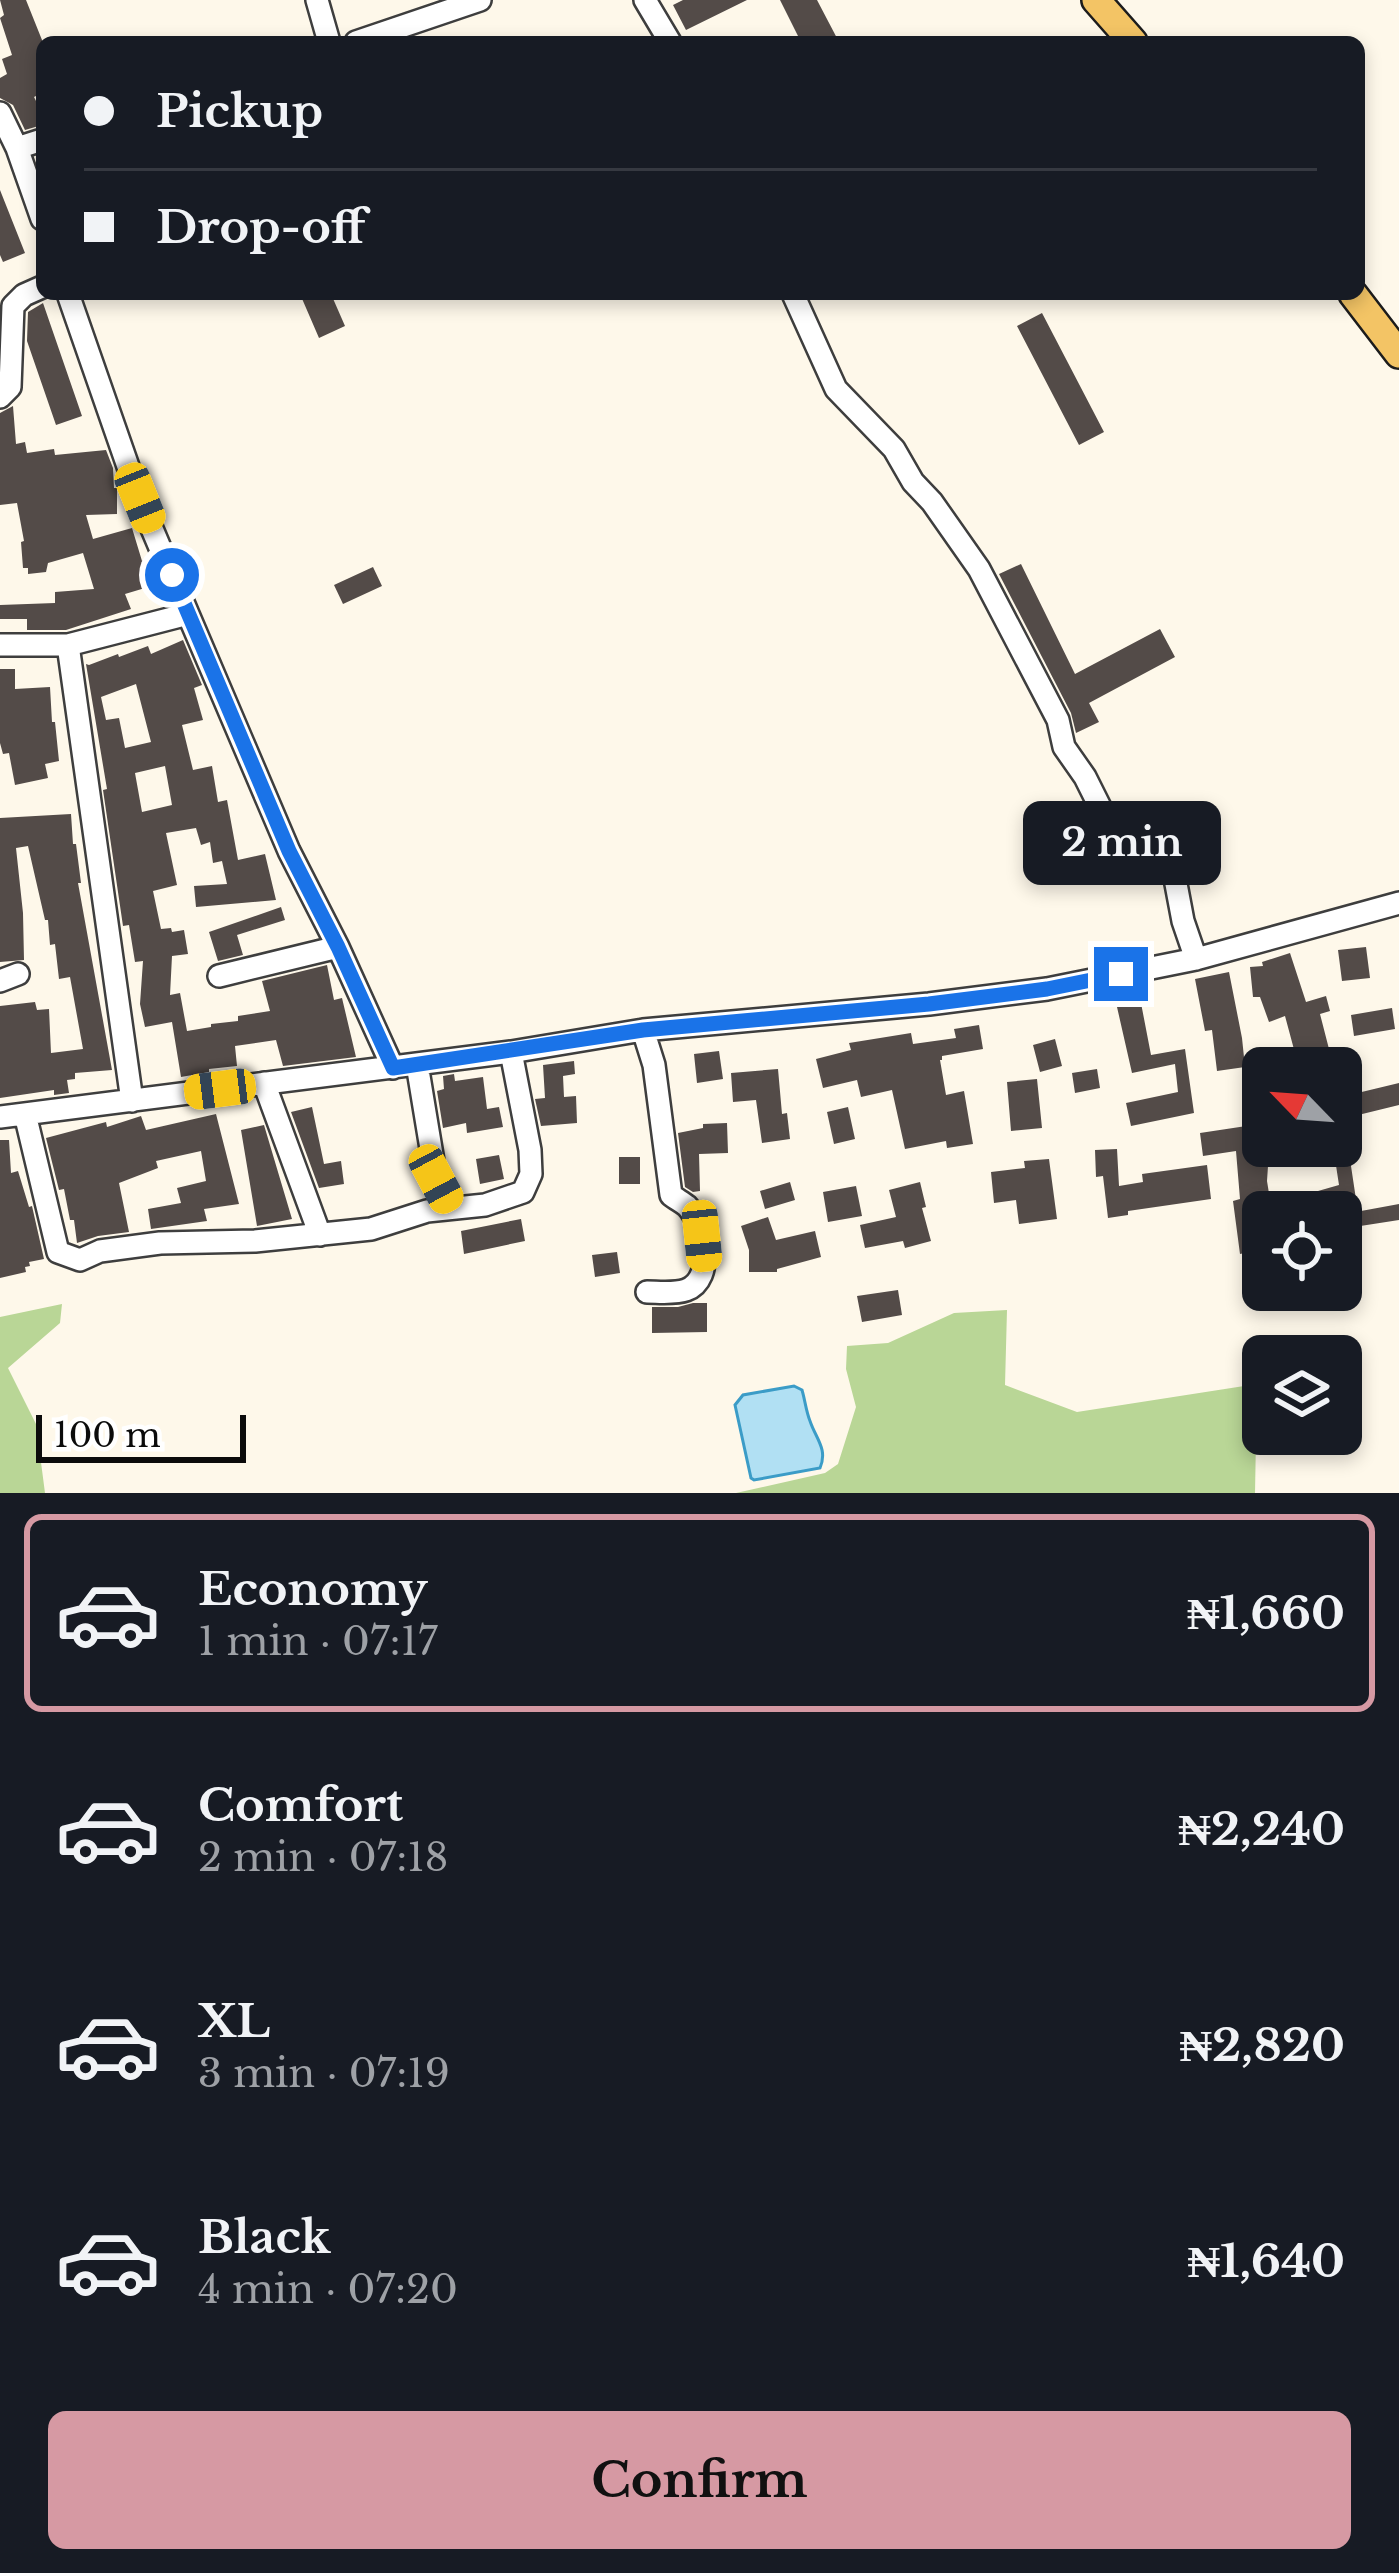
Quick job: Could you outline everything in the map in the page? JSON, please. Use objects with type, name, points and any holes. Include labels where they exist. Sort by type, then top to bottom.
[{"type":"main road","points":[[1096,0],[1128,36]]},
{"type":"main road","points":[[1358,300],[1399,354]]},
{"type":"street","points":[[317,0],[327,36]]},
{"type":"street","points":[[374,36],[480,0]]},
{"type":"street","points":[[645,0],[666,36]]},
{"type":"street","points":[[0,113],[36,203]]},
{"type":"street","points":[[17,148],[36,142]]},
{"type":"street","points":[[0,397],[10,387],[13,306],[36,290]]},
{"type":"street","points":[[70,300],[140,498],[188,614],[289,851],[393,1068]]},
{"type":"street","points":[[796,300],[836,389],[894,448],[979,568],[1058,720],[1064,747],[1103,813],[1161,843],[1173,868],[1196,959]]},
{"type":"street","points":[[0,644],[68,645],[188,614]]},
{"type":"street","points":[[68,645],[133,1101]]},
{"type":"street","points":[[0,1117],[393,1068],[643,1030],[1047,989],[1196,959],[1399,903]]},
{"type":"street","points":[[219,976],[338,947]]},
{"type":"street","points":[[643,1030],[654,1065],[671,1196],[690,1208],[702,1236],[705,1264],[699,1280],[686,1290],[647,1292]]},
{"type":"street","points":[[25,1114],[58,1252],[65,1256],[80,1260],[100,1251],[160,1243],[371,1229],[427,1211],[485,1205],[523,1192],[531,1174],[530,1150],[511,1052]]},
{"type":"street","points":[[417,1064],[436,1179],[450,1207]]},
{"type":"street","points":[[264,1083],[320,1235]]},
{"type":"green space","points":[[62,1304],[60,1323],[8,1368],[36,1424],[45,1493],[0,1493],[0,1317]]},
{"type":"green space","points":[[1007,1310],[1005,1385],[1077,1412],[1242,1386],[1242,1455],[1256,1455],[1255,1493],[736,1493],[825,1473],[838,1464],[856,1407],[846,1369],[847,1346],[888,1343],[954,1313]]},
{"type":"water","points":[[794,1386],[802,1390],[820,1444],[820,1468],[754,1480],[735,1405],[743,1395]]},
{"type":"building","points":[[0,0],[26,0],[40,36],[36,36],[36,127],[25,130],[13,105],[0,98],[0,78],[7,74],[2,59],[12,55],[0,18],[4,15]]},
{"type":"building","points":[[683,0],[747,0],[686,30],[673,5]]},
{"type":"building","points":[[780,0],[817,0],[836,36],[798,36]]},
{"type":"building","points":[[0,190],[25,253],[3,262],[0,255]]},
{"type":"building","points":[[303,300],[334,300],[345,326],[319,338]]},
{"type":"building","points":[[43,303],[82,416],[56,425],[27,341],[28,312]]},
{"type":"building","points":[[1042,313],[1104,432],[1079,445],[1017,326]]},
{"type":"building","points":[[13,406],[16,444],[25,442],[27,453],[106,450],[117,488],[117,514],[86,515],[93,539],[132,528],[142,561],[147,559],[155,585],[125,594],[131,609],[66,630],[27,630],[27,619],[0,619],[0,605],[55,603],[55,592],[94,589],[83,553],[48,563],[46,572],[28,574],[28,568],[23,568],[17,503],[0,505],[0,413]]},
{"type":"building","points":[[1021,564],[1075,674],[1160,629],[1175,657],[1089,703],[1099,722],[1076,733],[1071,713],[999,574]]},
{"type":"building","points":[[373,567],[382,586],[343,604],[334,585]]},
{"type":"building","points":[[183,640],[202,685],[194,688],[203,720],[182,725],[193,770],[212,766],[218,802],[227,800],[238,860],[265,854],[276,900],[196,907],[194,886],[227,884],[222,861],[213,863],[210,842],[201,845],[196,828],[166,833],[177,885],[153,891],[161,929],[184,930],[188,954],[172,956],[170,995],[180,993],[187,1031],[270,1011],[262,981],[327,965],[334,1000],[342,998],[356,1057],[283,1066],[276,1040],[235,1046],[237,1066],[181,1077],[172,1022],[145,1027],[140,1004],[143,961],[135,962],[129,925],[123,926],[86,664],[148,646],[151,654]],"holes":[[[136,684],[151,742],[125,748],[119,718],[106,720],[101,697]],[[165,766],[172,805],[142,812],[135,773]]]},
{"type":"building","points":[[0,669],[15,669],[15,689],[50,687],[59,761],[45,764],[48,778],[15,785],[9,753],[3,754],[0,743]]},
{"type":"building","points":[[71,814],[78,883],[112,1070],[75,1073],[75,1079],[67,1080],[69,1093],[54,1095],[54,1090],[0,1098],[0,1006],[35,1002],[37,1010],[49,1009],[51,1053],[83,1049],[70,977],[59,979],[55,944],[50,945],[28,846],[16,848],[24,960],[0,962],[0,818]]},
{"type":"building","points":[[281,907],[285,920],[237,935],[243,955],[218,961],[209,932]]},
{"type":"building","points":[[1366,947],[1370,978],[1342,981],[1338,950]]},
{"type":"building","points":[[1290,953],[1306,1002],[1326,996],[1330,1011],[1320,1014],[1328,1047],[1293,1047],[1285,1016],[1269,1022],[1260,997],[1253,997],[1250,967],[1263,966],[1262,962]]},
{"type":"building","points":[[1229,972],[1242,1038],[1242,1067],[1217,1071],[1212,1030],[1205,1031],[1195,979]]},
{"type":"building","points":[[1141,1003],[1151,1055],[1185,1049],[1194,1113],[1131,1126],[1126,1103],[1178,1092],[1175,1064],[1132,1073],[1117,1007]]},
{"type":"building","points":[[1392,1008],[1395,1029],[1354,1036],[1351,1015]]},
{"type":"building","points":[[979,1025],[983,1049],[940,1060],[946,1095],[964,1091],[973,1144],[947,1148],[946,1141],[905,1149],[892,1090],[861,1097],[857,1080],[823,1088],[816,1059],[851,1050],[849,1043],[911,1033],[913,1044],[956,1038],[954,1029]]},
{"type":"building","points":[[1055,1039],[1062,1066],[1040,1072],[1033,1045]]},
{"type":"building","points":[[719,1051],[723,1079],[697,1083],[694,1054]]},
{"type":"building","points":[[574,1061],[575,1074],[563,1076],[564,1097],[576,1096],[577,1123],[541,1126],[535,1099],[545,1098],[543,1065]]},
{"type":"building","points":[[778,1069],[782,1114],[787,1113],[790,1139],[762,1143],[756,1100],[733,1102],[731,1073]]},
{"type":"building","points":[[1097,1069],[1100,1088],[1075,1093],[1072,1073]]},
{"type":"building","points":[[454,1074],[455,1081],[483,1077],[487,1109],[499,1107],[503,1127],[467,1133],[466,1123],[443,1128],[437,1091],[444,1089],[443,1076]]},
{"type":"building","points":[[1037,1079],[1042,1128],[1011,1131],[1007,1082]]},
{"type":"building","points":[[1399,1083],[1399,1105],[1362,1114],[1362,1092]]},
{"type":"building","points":[[312,1107],[324,1164],[341,1161],[344,1184],[319,1188],[291,1112]]},
{"type":"building","points":[[848,1107],[855,1139],[834,1144],[827,1112]]},
{"type":"building","points":[[216,1114],[239,1204],[204,1209],[207,1221],[151,1229],[148,1209],[181,1203],[177,1188],[206,1181],[201,1151],[156,1161],[158,1168],[119,1183],[129,1232],[77,1243],[74,1220],[70,1220],[64,1189],[59,1190],[46,1138],[141,1116],[146,1130]]},
{"type":"building","points":[[727,1123],[728,1153],[699,1154],[700,1191],[693,1192],[685,1187],[678,1133],[703,1128],[703,1124]]},
{"type":"building","points":[[264,1125],[292,1219],[257,1226],[241,1130]]},
{"type":"building","points":[[1242,1127],[1242,1167],[1268,1167],[1269,1191],[1242,1191],[1242,1254],[1233,1201],[1240,1199],[1236,1151],[1203,1156],[1200,1133]]},
{"type":"building","points":[[0,1140],[9,1140],[11,1173],[18,1171],[32,1206],[44,1259],[29,1262],[26,1272],[0,1278]]},
{"type":"building","points":[[1117,1149],[1119,1186],[1143,1182],[1142,1174],[1207,1165],[1211,1199],[1108,1218],[1103,1176],[1096,1177],[1095,1150]]},
{"type":"building","points":[[499,1155],[504,1179],[480,1184],[476,1159]]},
{"type":"building","points":[[619,1157],[640,1157],[640,1184],[619,1184]]},
{"type":"building","points":[[1049,1159],[1057,1219],[1019,1224],[1016,1200],[994,1203],[991,1172]]},
{"type":"building","points":[[1336,1167],[1351,1167],[1355,1191],[1318,1191],[1339,1185]]},
{"type":"building","points":[[790,1182],[795,1200],[765,1209],[760,1191]]},
{"type":"building","points":[[920,1182],[931,1241],[905,1248],[903,1241],[865,1248],[860,1225],[896,1217],[889,1190]]},
{"type":"building","points":[[856,1186],[862,1216],[828,1222],[823,1192]]},
{"type":"building","points":[[1399,1204],[1399,1220],[1362,1226],[1362,1211]]},
{"type":"building","points":[[768,1217],[776,1240],[815,1231],[821,1257],[777,1272],[749,1272],[749,1250],[741,1226]]},
{"type":"building","points":[[521,1219],[525,1241],[464,1254],[461,1231]]},
{"type":"building","points":[[617,1252],[620,1273],[595,1277],[592,1255]]},
{"type":"building","points":[[898,1290],[902,1315],[862,1322],[857,1296]]},
{"type":"building","points":[[707,1303],[707,1332],[652,1333],[652,1307]]},
{"type":"route","points":[[172,575],[289,851],[393,1068],[643,1030],[929,1004],[1121,974]]}]
